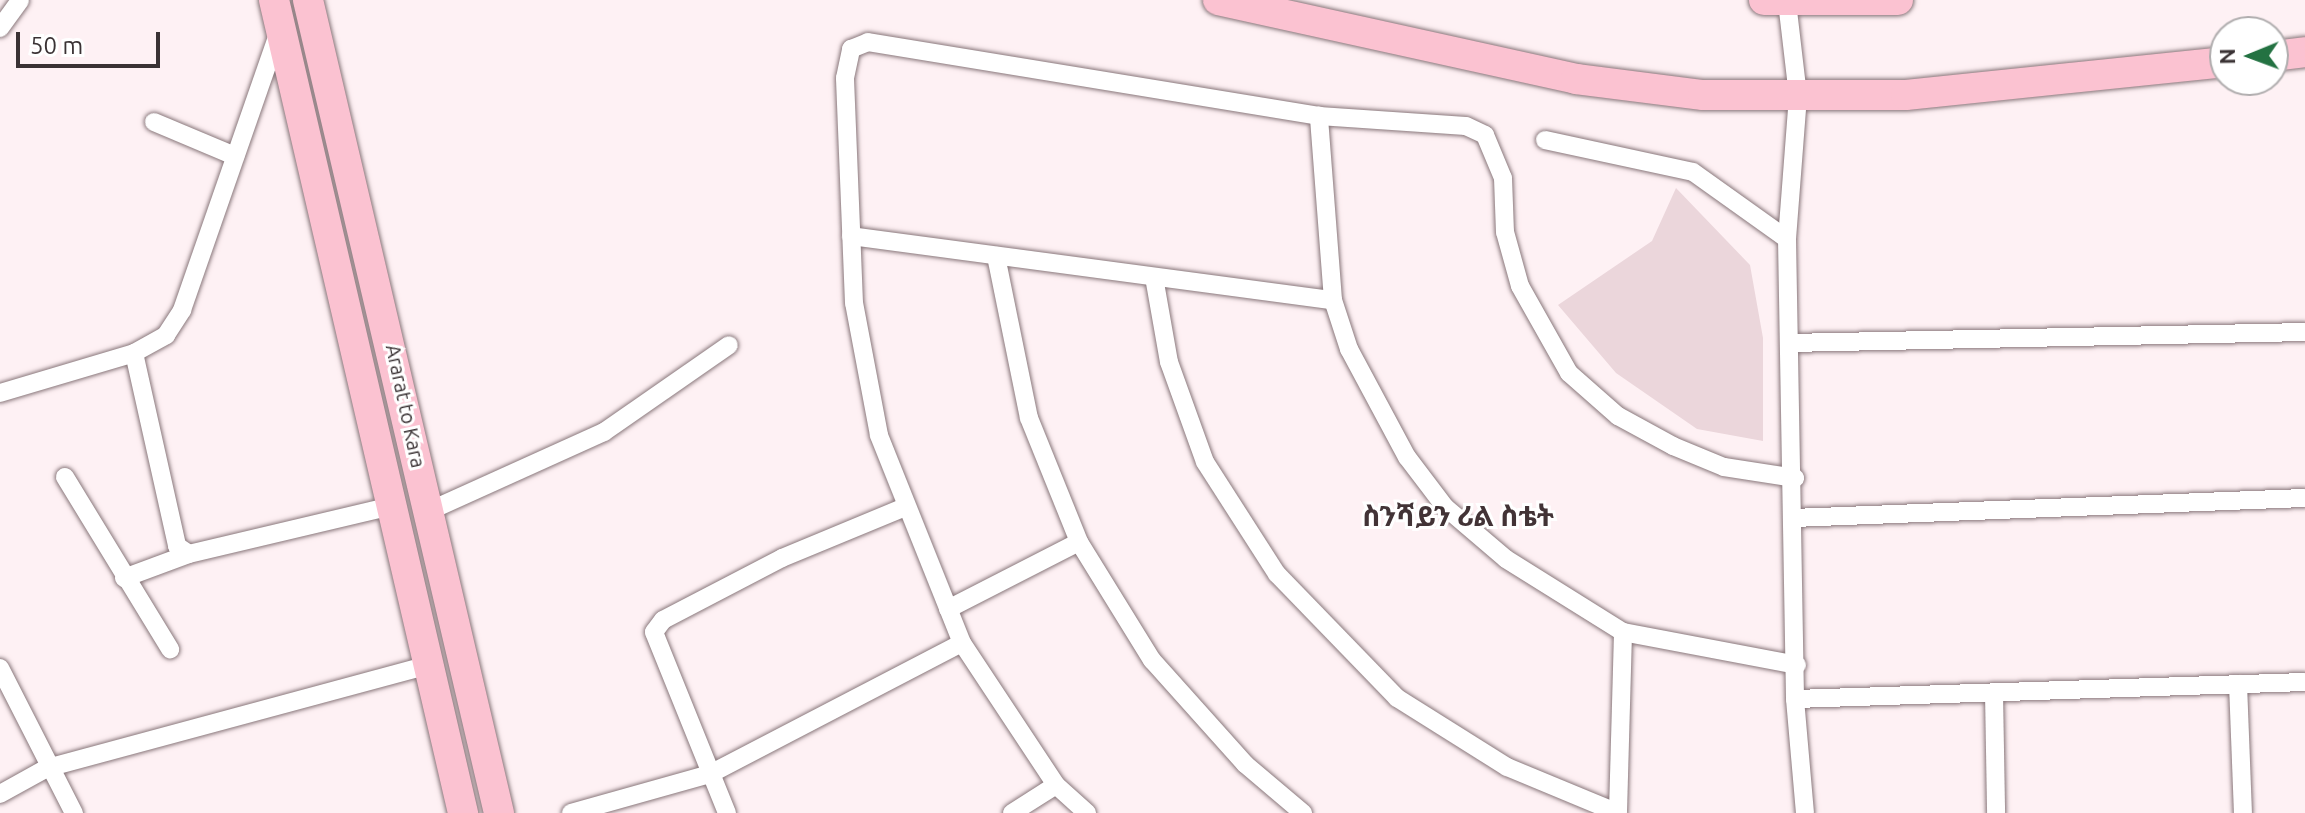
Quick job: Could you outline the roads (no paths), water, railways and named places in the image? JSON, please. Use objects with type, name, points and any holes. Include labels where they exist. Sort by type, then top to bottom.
[{"type":"main road","name":"Ararat to Kara","points":[[308,0],[499,813]]},
{"type":"main road","points":[[1218,0],[1576,79],[1703,95],[1906,95],[2209,64]]},
{"type":"main road","points":[[1776,1],[1898,0]]},
{"type":"main road","name":"Ararat to Kara","points":[[278,13],[463,813]]},
{"type":"main road","points":[[410,581],[443,570]]},
{"type":"street","points":[[0,28],[20,0]]},
{"type":"street","points":[[1776,1],[1798,96],[1787,239],[1795,478],[1795,699],[1805,813]]},
{"type":"street","points":[[0,393],[134,353],[166,335],[182,310],[235,156],[278,13]]},
{"type":"street","points":[[1087,813],[1056,785],[962,643],[903,508],[866,369],[851,236],[845,61],[868,42],[1319,116],[1466,126],[1485,135],[1503,178],[1505,232],[1520,286],[1569,373],[1618,416],[1673,446],[1724,467],[1795,478]]},
{"type":"street","points":[[1319,116],[1333,300],[1369,391],[1445,507],[1506,559],[1623,632],[1797,665]]},
{"type":"street","points":[[154,122],[235,156]]},
{"type":"street","points":[[1545,140],[1693,172],[1787,239]]},
{"type":"street","points":[[851,236],[1333,300]]},
{"type":"street","points":[[996,256],[1029,418],[1079,542],[1152,660],[1245,764],[1303,813]]},
{"type":"street","points":[[1154,277],[1169,362],[1205,462],[1277,574],[1397,698],[1507,767],[1618,813],[1623,632]]},
{"type":"street","points":[[1789,343],[2305,332]]},
{"type":"street","points":[[429,511],[591,440],[729,345]]},
{"type":"street","points":[[134,353],[177,546],[189,554]]},
{"type":"street","points":[[65,477],[170,649]]},
{"type":"street","points":[[1793,518],[2305,498]]},
{"type":"street","points":[[124,578],[189,554],[392,506]]},
{"type":"street","points":[[727,813],[654,632],[663,620],[782,558],[903,508]]},
{"type":"street","points":[[948,609],[1079,542]]},
{"type":"street","points":[[571,813],[710,774],[962,643]]},
{"type":"street","points":[[0,794],[47,768],[429,665]]},
{"type":"street","points":[[0,668],[47,768],[74,813]]},
{"type":"street","points":[[1795,699],[2305,682]]},
{"type":"street","points":[[2238,684],[2243,813]]},
{"type":"street","points":[[1994,693],[1996,813]]},
{"type":"street","points":[[1012,813],[1056,785]]},
{"type":"district","name":"ስንሻይን ሪል ስቴት","points":[[1458,516]]}]
